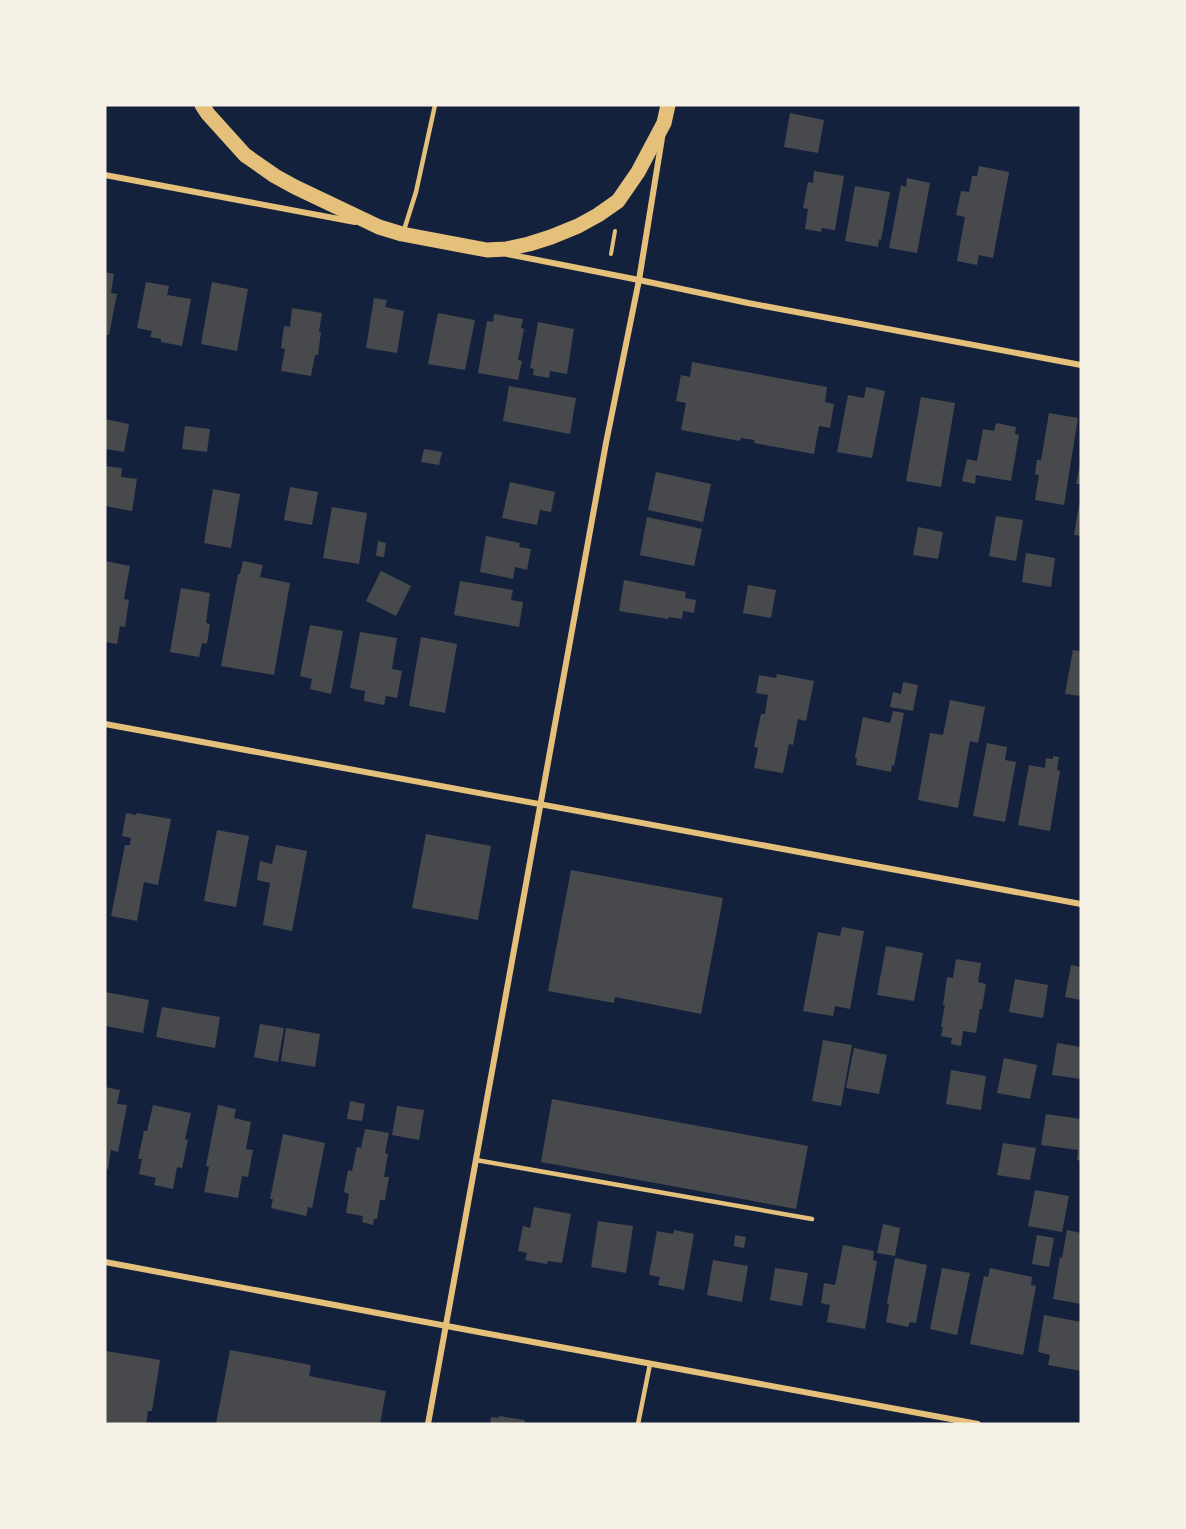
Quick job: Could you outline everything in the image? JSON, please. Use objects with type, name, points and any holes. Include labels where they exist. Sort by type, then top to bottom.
[{"type":"main road","points":[[202,105],[245,155],[275,176],[379,227],[402,234],[487,250],[530,244],[578,226],[618,201],[664,123],[668,105]]},
{"type":"street","points":[[428,1424],[606,443],[639,280],[664,123]]},
{"type":"street","points":[[105,175],[379,227]]},
{"type":"street","points":[[487,250],[748,303],[1081,365]]},
{"type":"street","points":[[105,724],[1081,904]]},
{"type":"street","points":[[105,1262],[978,1424]]},
{"type":"lane","points":[[402,234],[416,192],[435,105]]},
{"type":"lane","points":[[476,1160],[812,1219]]},
{"type":"lane","points":[[638,1424],[651,1364]]},
{"type":"path","points":[[611,254],[615,230],[623,231]]},
{"type":"building","points":[[790,113],[824,120],[818,153],[784,147]]},
{"type":"building","points":[[979,166],[1009,172],[993,258],[979,255],[977,265],[957,261],[965,217],[956,215],[961,191],[969,192],[972,176],[977,176]]},
{"type":"building","points":[[814,171],[844,176],[835,230],[822,228],[821,232],[805,229],[808,209],[803,208],[808,182],[813,183]]},
{"type":"building","points":[[907,178],[930,183],[917,253],[889,248],[901,185],[906,187]]},
{"type":"building","points":[[855,186],[890,192],[878,247],[845,241]]},
{"type":"building","points":[[105,272],[114,274],[111,293],[117,294],[109,335],[105,335]]},
{"type":"building","points":[[146,282],[169,286],[167,295],[191,299],[182,346],[161,342],[161,339],[150,337],[152,331],[137,328]]},
{"type":"building","points":[[212,282],[248,289],[237,351],[201,344]]},
{"type":"building","points":[[374,298],[387,300],[385,307],[404,311],[397,353],[366,348]]},
{"type":"building","points":[[292,308],[322,313],[318,355],[315,355],[311,376],[281,371],[285,349],[281,348],[284,326],[290,327]]},
{"type":"building","points":[[438,313],[475,320],[465,370],[428,364]]},
{"type":"building","points":[[494,314],[523,319],[521,328],[524,329],[518,360],[522,361],[518,380],[478,373],[487,321],[493,322]]},
{"type":"building","points":[[538,322],[574,329],[567,374],[550,371],[549,378],[533,375],[534,369],[530,368]]},
{"type":"building","points":[[692,362],[827,387],[825,402],[834,404],[830,428],[819,426],[814,454],[754,443],[755,440],[741,438],[740,441],[681,430],[686,403],[676,401],[681,375],[690,377]]},
{"type":"building","points":[[509,386],[576,398],[570,434],[503,421]]},
{"type":"building","points":[[866,387],[885,391],[872,458],[837,452],[848,395],[864,398]]},
{"type":"building","points":[[921,397],[955,403],[941,487],[906,481]]},
{"type":"building","points":[[1049,413],[1078,418],[1064,505],[1035,500],[1039,475],[1035,474],[1037,460],[1041,460]]},
{"type":"building","points":[[105,419],[129,424],[124,452],[105,449]]},
{"type":"building","points":[[996,423],[1016,427],[1015,434],[1019,435],[1011,481],[976,475],[975,484],[962,481],[967,459],[977,461],[983,429],[994,431]]},
{"type":"building","points":[[185,426],[210,429],[207,452],[182,449]]},
{"type":"building","points":[[424,449],[442,452],[439,465],[421,462]]},
{"type":"building","points":[[1080,464],[1081,484],[1076,484]]},
{"type":"building","points":[[105,466],[122,468],[121,477],[137,479],[132,511],[105,506]]},
{"type":"building","points":[[656,472],[711,484],[703,522],[648,510]]},
{"type":"building","points":[[510,482],[555,492],[551,512],[540,510],[537,525],[502,518]]},
{"type":"building","points":[[290,487],[318,492],[312,525],[284,520]]},
{"type":"building","points":[[213,489],[240,494],[231,548],[204,543]]},
{"type":"building","points":[[1079,505],[1081,505],[1081,536],[1074,535]]},
{"type":"building","points":[[332,507],[367,513],[359,564],[323,558]]},
{"type":"building","points":[[996,516],[1023,520],[1016,561],[989,556]]},
{"type":"building","points":[[647,517],[702,529],[694,566],[640,555]]},
{"type":"building","points":[[918,527],[943,532],[938,559],[913,555]]},
{"type":"building","points":[[486,536],[520,543],[519,547],[531,549],[527,570],[515,567],[513,579],[480,572]]},
{"type":"building","points":[[378,541],[386,543],[384,557],[376,556]]},
{"type":"building","points":[[1026,553],[1055,558],[1051,587],[1022,582]]},
{"type":"building","points":[[105,561],[130,566],[124,599],[129,600],[125,627],[120,626],[117,644],[105,642]]},
{"type":"building","points":[[243,561],[263,565],[260,577],[290,583],[274,675],[221,666],[238,574],[240,574]]},
{"type":"building","points":[[381,571],[411,586],[396,616],[366,601]]},
{"type":"building","points":[[624,580],[686,592],[685,598],[696,600],[694,613],[683,611],[682,619],[669,617],[668,619],[619,611]]},
{"type":"building","points":[[460,581],[513,590],[511,600],[523,602],[519,627],[454,615]]},
{"type":"building","points":[[748,585],[776,590],[771,618],[743,613]]},
{"type":"building","points":[[181,588],[210,593],[206,623],[210,624],[207,644],[202,643],[199,657],[170,652]]},
{"type":"building","points":[[310,625],[343,631],[331,694],[310,689],[312,679],[300,676]]},
{"type":"building","points":[[360,632],[397,638],[392,669],[402,671],[397,698],[386,696],[384,705],[364,701],[365,691],[350,688]]},
{"type":"building","points":[[421,637],[457,644],[445,713],[409,706]]},
{"type":"building","points":[[1073,650],[1081,651],[1081,696],[1065,694]]},
{"type":"building","points":[[777,674],[814,681],[806,721],[798,719],[793,745],[789,744],[783,773],[754,768],[758,748],[754,747],[761,714],[765,714],[768,695],[756,693],[759,675],[776,678]]},
{"type":"building","points":[[903,682],[918,685],[913,711],[890,707],[893,692],[901,694]]},
{"type":"building","points":[[950,700],[985,707],[978,743],[970,741],[958,808],[918,800],[930,733],[943,735]]},
{"type":"building","points":[[893,711],[904,713],[891,772],[856,765],[857,758],[855,757],[863,717],[890,723]]},
{"type":"building","points":[[987,743],[1007,747],[1005,760],[1016,762],[1005,822],[973,816]]},
{"type":"building","points":[[1053,756],[1059,757],[1057,770],[1060,771],[1050,831],[1018,825],[1029,765],[1045,768],[1046,758],[1053,759]]},
{"type":"building","points":[[126,813],[171,819],[158,885],[144,882],[137,921],[111,916],[125,845],[130,845],[131,838],[122,836]]},
{"type":"building","points":[[217,830],[249,836],[236,907],[204,901]]},
{"type":"building","points":[[426,834],[491,846],[478,920],[412,908]]},
{"type":"building","points":[[276,845],[307,851],[292,931],[263,925],[270,883],[257,880],[260,861],[272,864]]},
{"type":"building","points":[[571,870],[723,898],[701,1014],[615,997],[614,1003],[548,991]]},
{"type":"building","points":[[842,927],[864,931],[850,1009],[835,1006],[833,1016],[803,1011],[818,932],[840,936]]},
{"type":"building","points":[[886,946],[923,953],[914,1001],[877,995]]},
{"type":"building","points":[[956,959],[981,963],[978,982],[986,984],[976,1033],[963,1031],[961,1046],[951,1044],[952,1038],[941,1036],[947,977],[953,978]]},
{"type":"building","points":[[1071,965],[1081,967],[1081,1000],[1065,997]]},
{"type":"building","points":[[1015,979],[1048,985],[1043,1018],[1009,1012]]},
{"type":"building","points":[[105,992],[149,1000],[143,1033],[105,1026]]},
{"type":"building","points":[[162,1007],[220,1017],[215,1048],[156,1037]]},
{"type":"building","points":[[260,1024],[284,1028],[278,1062],[254,1057]]},
{"type":"building","points":[[286,1028],[320,1034],[315,1067],[281,1061]]},
{"type":"building","points":[[823,1040],[852,1045],[841,1106],[812,1101]]},
{"type":"building","points":[[1057,1043],[1081,1047],[1081,1079],[1052,1075]]},
{"type":"building","points":[[854,1048],[887,1055],[879,1094],[846,1088]]},
{"type":"building","points":[[1004,1058],[1037,1065],[1030,1099],[997,1093]]},
{"type":"building","points":[[951,1070],[986,1076],[981,1110],[946,1104]]},
{"type":"building","points":[[105,1087],[120,1090],[117,1104],[127,1105],[118,1152],[111,1150],[108,1169],[105,1168]]},
{"type":"building","points":[[552,1099],[808,1146],[796,1209],[541,1162]]},
{"type":"building","points":[[350,1101],[365,1104],[362,1121],[347,1119]]},
{"type":"building","points":[[153,1105],[191,1113],[182,1168],[177,1167],[173,1189],[154,1185],[156,1178],[139,1174],[142,1159],[138,1159]]},
{"type":"building","points":[[218,1105],[236,1109],[234,1118],[251,1122],[246,1149],[253,1150],[248,1177],[242,1176],[238,1198],[204,1192],[209,1167],[206,1166]]},
{"type":"building","points":[[397,1106],[424,1110],[419,1140],[392,1135]]},
{"type":"building","points":[[1046,1114],[1081,1119],[1081,1161],[1077,1160],[1078,1150],[1041,1145]]},
{"type":"building","points":[[365,1129],[389,1133],[385,1153],[388,1154],[384,1177],[389,1177],[385,1200],[380,1200],[377,1219],[374,1219],[373,1225],[362,1222],[363,1216],[346,1213],[349,1194],[344,1192],[348,1170],[352,1171],[357,1147],[361,1148]]},
{"type":"building","points":[[283,1134],[325,1143],[312,1208],[308,1207],[306,1216],[271,1208],[273,1199],[270,1199]]},
{"type":"building","points":[[1003,1143],[1036,1148],[1030,1180],[997,1175]]},
{"type":"building","points":[[1035,1190],[1069,1196],[1062,1232],[1028,1226]]},
{"type":"building","points":[[534,1207],[571,1214],[562,1263],[548,1261],[547,1264],[525,1260],[527,1253],[518,1251],[523,1226],[530,1228]]},
{"type":"building","points":[[598,1221],[633,1226],[626,1273],[591,1267]]},
{"type":"building","points":[[883,1224],[900,1228],[895,1256],[877,1253]]},
{"type":"building","points":[[674,1230],[694,1234],[684,1290],[658,1285],[660,1277],[649,1275],[657,1231],[673,1234]]},
{"type":"building","points":[[1067,1230],[1081,1233],[1081,1304],[1053,1299]]},
{"type":"building","points":[[735,1235],[746,1237],[744,1248],[734,1246]]},
{"type":"building","points":[[1037,1235],[1054,1238],[1049,1267],[1032,1264]]},
{"type":"building","points":[[843,1245],[874,1251],[873,1260],[877,1261],[865,1329],[827,1322],[830,1305],[821,1303],[824,1283],[835,1285]]},
{"type":"building","points":[[895,1258],[927,1265],[916,1323],[910,1322],[908,1327],[886,1322]]},
{"type":"building","points":[[713,1260],[748,1266],[742,1302],[707,1295]]},
{"type":"building","points":[[775,1268],[808,1273],[802,1306],[770,1300]]},
{"type":"building","points":[[942,1268],[970,1273],[957,1335],[930,1329]]},
{"type":"building","points":[[990,1268],[1032,1277],[1031,1285],[1036,1286],[1023,1355],[970,1344],[984,1276],[988,1277]]},
{"type":"building","points":[[1044,1315],[1081,1322],[1081,1371],[1048,1365],[1050,1355],[1038,1352]]},
{"type":"building","points":[[230,1350],[311,1365],[309,1376],[386,1391],[380,1424],[216,1424]]},
{"type":"building","points":[[106,1351],[160,1360],[152,1411],[148,1411],[146,1424],[105,1422]]},
{"type":"building","points":[[499,1416],[525,1420],[524,1424],[490,1424],[491,1417],[499,1418]]}]
